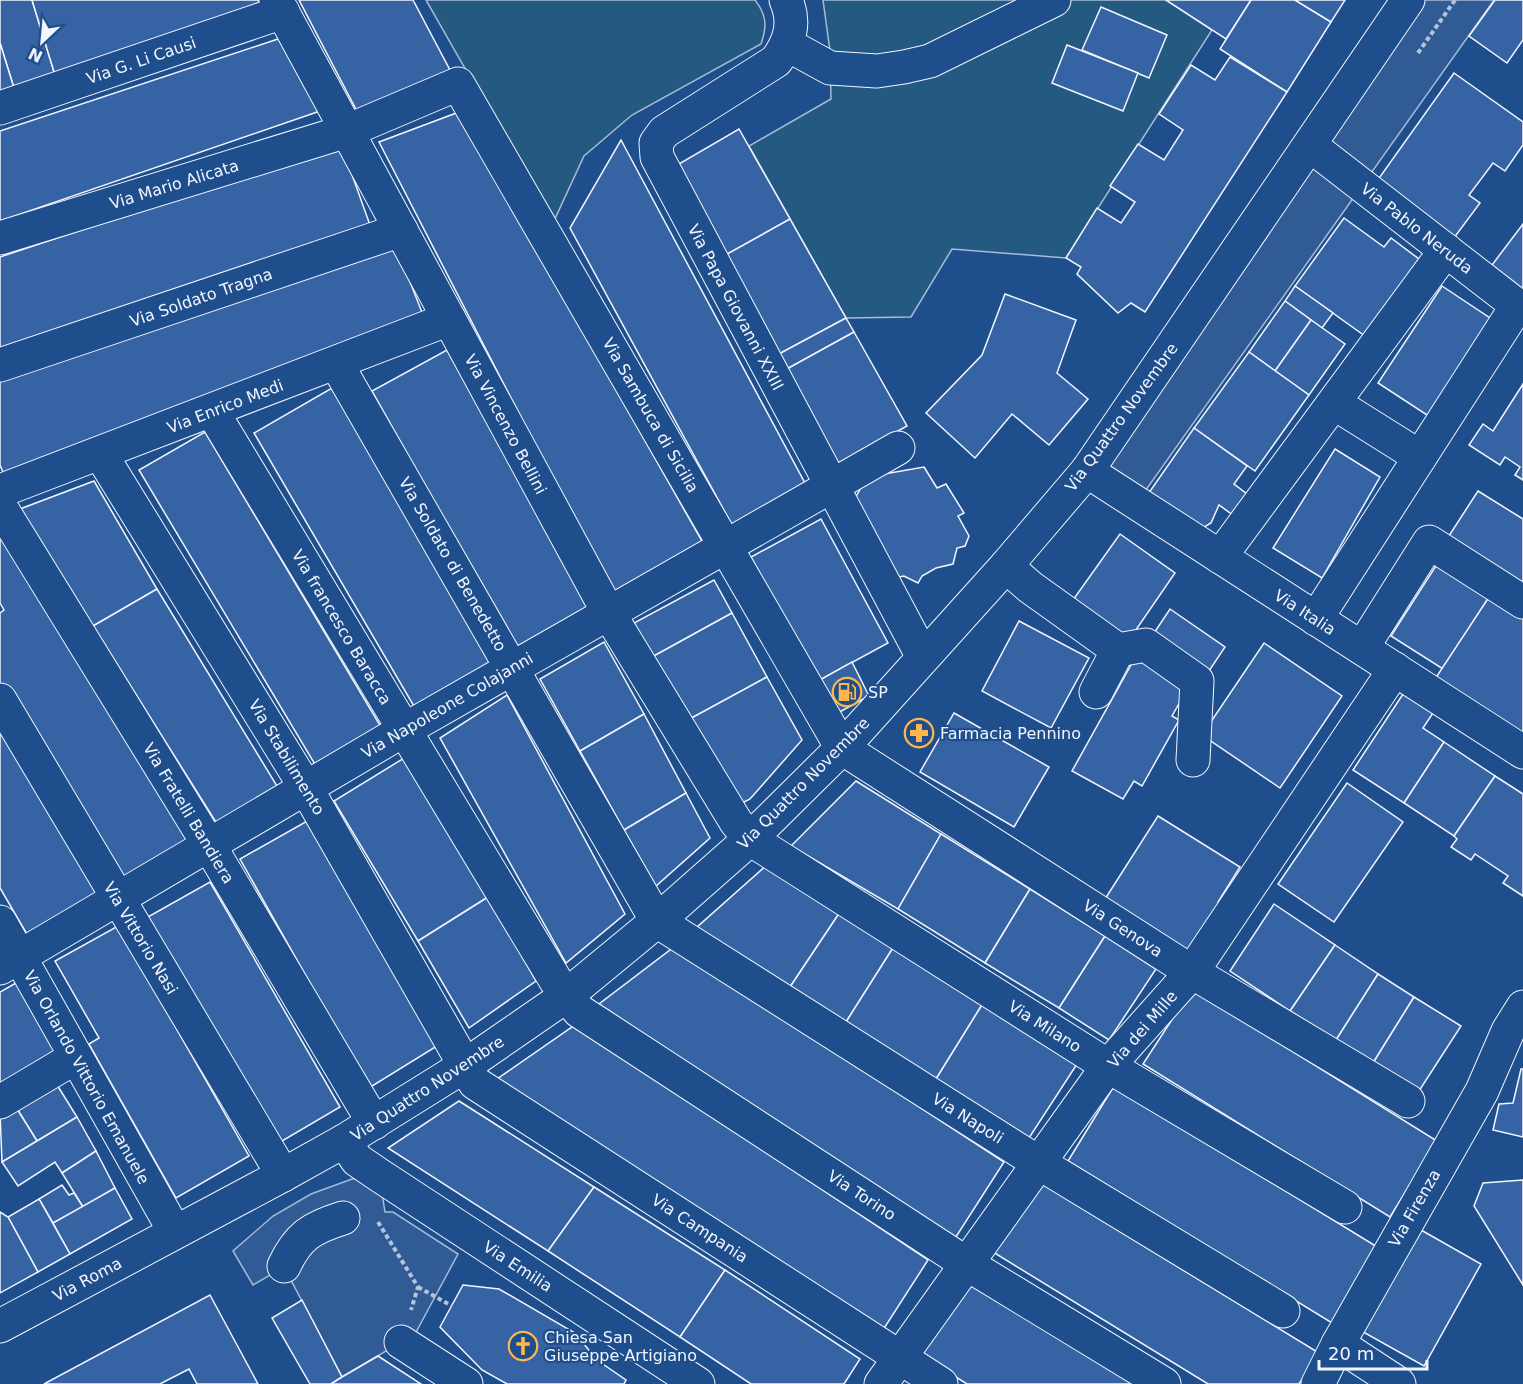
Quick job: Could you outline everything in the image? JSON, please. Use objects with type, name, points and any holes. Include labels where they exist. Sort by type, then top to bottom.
[{"type":"street","points":[[786,0],[792,24],[788,45],[830,68],[869,71],[930,61],[1054,0]]},
{"type":"street","name":"Via Quattro Novembre","points":[[175,1232],[283,1176],[374,1123],[466,1065],[566,996],[657,921],[750,839],[842,748],[1006,566],[1087,471],[1311,146],[1408,0]]},
{"type":"street","name":"Via G. Li Causi","points":[[0,108],[279,6]]},
{"type":"street","name":"Via Vincenzo Bellini","points":[[279,6],[608,612],[736,822],[750,839]]},
{"type":"street","name":"Via Papa Giovanni XXIII","points":[[788,45],[776,61],[664,132],[655,150],[923,657]]},
{"type":"street","name":"Via Mario Alicata","points":[[0,238],[347,131],[458,84]]},
{"type":"street","name":"Via Sambuca di Sicilia","points":[[458,84],[842,748]]},
{"type":"street","name":"Via Pablo Neruda","points":[[1311,146],[1520,308]]},
{"type":"street","name":"Via Soldato Tragna","points":[[0,365],[401,230]]},
{"type":"street","points":[[1220,557],[1446,250]]},
{"type":"street","points":[[1316,619],[1420,457],[1520,308]]},
{"type":"street","name":"Via Enrico Medi","points":[[0,491],[449,319]]},
{"type":"street","name":"Via Soldato di Benedetto","points":[[336,363],[513,667],[657,921]]},
{"type":"street","points":[[1334,403],[1420,457]]},
{"type":"street","name":"Via francesco Baracca","points":[[212,411],[566,996]]},
{"type":"street","name":"Via Napoleone Colajanni","points":[[10,962],[404,730],[726,544],[898,448]]},
{"type":"street","name":"Via Stabilimento","points":[[100,453],[306,788],[466,1065]]},
{"type":"street","name":"Via Italia","points":[[1087,471],[1523,752]]},
{"type":"street","name":"Via Fratelli Bandiera","points":[[0,506],[208,845],[374,1123]]},
{"type":"street","points":[[1362,648],[1429,542],[1523,602]]},
{"type":"street","points":[[1006,566],[1030,587],[1118,650],[1146,645],[1197,681],[1193,760]]},
{"type":"street","points":[[1096,692],[1118,650]]},
{"type":"street","name":"Via dei Mille","points":[[881,1384],[1108,1066],[1192,972],[1395,669]]},
{"type":"street","name":"Via Vittorio Nasi","points":[[0,700],[283,1176]]},
{"type":"street","name":"Via Genova","points":[[842,748],[1192,972],[1408,1101]]},
{"type":"street","name":"Via Milano","points":[[750,839],[1108,1066],[1345,1207]]},
{"type":"street","name":"Via Napoli","points":[[657,921],[1039,1163],[1283,1311]]},
{"type":"street","name":"Via Orlando Vittorio Emanuele","points":[[0,922],[10,962],[76,1057],[175,1232]]},
{"type":"street","name":"Via Torino","points":[[566,996],[579,1011],[967,1264],[1164,1384]]},
{"type":"street","name":"Via Firenza","points":[[1318,1384],[1338,1344],[1518,1023]]},
{"type":"street","points":[[0,1102],[76,1057]]},
{"type":"street","name":"Via Campania","points":[[466,1065],[475,1083],[941,1384]]},
{"type":"street","name":"Via Emilia","points":[[344,1141],[357,1160],[698,1384]]},
{"type":"street","points":[[284,1266],[293,1248],[306,1233],[358,1216]]},
{"type":"street","name":"Via Roma","points":[[0,1326],[175,1232]]},
{"type":"street","points":[[401,1342],[466,1384]]},
{"type":"street","points":[[1338,1344],[1399,1384]]},
{"type":"path","points":[[358,1216],[418,1287],[452,1306]]},
{"type":"path","points":[[401,1342],[418,1287]]},
{"type":"shaded area","points":[[426,0],[755,0],[764,16],[765,27],[761,44],[632,115],[584,156],[553,223]]},
{"type":"shaded area","points":[[823,0],[1166,0],[1212,30],[1066,258],[952,249],[911,317],[846,318],[749,146],[831,99],[830,51]]},
{"type":"shaded area","points":[[1423,0],[1494,0],[1143,494],[1101,465]]},
{"type":"shaded area","points":[[379,1175],[385,1212],[393,1212],[458,1254],[415,1334],[342,1377],[284,1267],[253,1285],[233,1251],[273,1216],[311,1194],[352,1179]]},
{"type":"building","points":[[0,0],[32,0],[55,75],[14,88],[0,43]]},
{"type":"building","points":[[32,0],[258,0],[263,8],[55,75]]},
{"type":"building","points":[[299,0],[413,0],[451,72],[359,115]]},
{"type":"building","points":[[1166,0],[1251,0],[1226,39]]},
{"type":"building","points":[[1251,0],[1295,0],[1331,22],[1287,92],[1220,49]]},
{"type":"building","points":[[1295,0],[1345,0],[1331,22]]},
{"type":"building","points":[[1495,0],[1523,0],[1523,40],[1507,63],[1469,36]]},
{"type":"building","points":[[1101,7],[1167,35],[1149,78],[1082,50]]},
{"type":"building","points":[[281,38],[320,111],[0,221],[0,131]]},
{"type":"building","points":[[0,43],[14,88],[0,92]]},
{"type":"building","points":[[1067,45],[1138,73],[1123,111],[1052,83]]},
{"type":"building","points":[[1230,57],[1287,92],[1145,312],[1131,303],[1118,313],[1077,274],[1081,267],[1066,258],[1097,208],[1121,223],[1135,202],[1110,186],[1138,144],[1164,160],[1183,130],[1159,114],[1191,65],[1215,80]]},
{"type":"building","points":[[1454,73],[1523,122],[1523,145],[1505,171],[1493,163],[1469,195],[1480,203],[1448,246],[1372,188]]},
{"type":"building","points":[[459,112],[703,543],[612,594],[379,142]]},
{"type":"building","points":[[739,129],[790,219],[722,257],[672,168]]},
{"type":"building","points":[[621,140],[806,485],[732,525],[570,228]]},
{"type":"building","points":[[341,144],[370,225],[0,350],[0,257]]},
{"type":"building","points":[[1344,218],[1384,247],[1391,238],[1419,259],[1365,336],[1295,286]]},
{"type":"building","points":[[790,219],[846,318],[777,355],[722,257]]},
{"type":"building","points":[[1523,224],[1523,294],[1489,269]]},
{"type":"building","points":[[393,238],[423,315],[5,477],[0,465],[0,379]]},
{"type":"building","points":[[1295,286],[1333,313],[1322,328],[1285,301]]},
{"type":"building","points":[[1442,286],[1493,320],[1430,417],[1378,383]]},
{"type":"building","points":[[1005,294],[1076,320],[1057,373],[1088,399],[1049,445],[1012,414],[975,458],[926,413],[982,355]]},
{"type":"building","points":[[1285,301],[1311,320],[1275,371],[1249,352]]},
{"type":"building","points":[[846,318],[854,332],[785,370],[777,355]]},
{"type":"building","points":[[1311,320],[1345,344],[1309,395],[1275,371]]},
{"type":"building","points":[[854,332],[907,426],[837,465],[785,370]]},
{"type":"building","points":[[447,350],[592,609],[517,650],[372,391]]},
{"type":"building","points":[[1249,352],[1309,395],[1255,471],[1194,428]]},
{"type":"building","points":[[1523,384],[1523,480],[1515,475],[1520,467],[1505,457],[1500,465],[1469,445],[1483,424],[1493,431]]},
{"type":"building","points":[[332,388],[492,663],[415,708],[254,433]]},
{"type":"building","points":[[1194,428],[1247,466],[1234,484],[1251,497],[1237,518],[1219,505],[1211,523],[1201,529],[1146,497]]},
{"type":"building","points":[[205,432],[381,727],[316,766],[139,470]]},
{"type":"building","points":[[1335,449],[1380,477],[1322,578],[1273,548]]},
{"type":"building","points":[[924,467],[937,488],[946,484],[964,513],[958,516],[969,536],[965,546],[957,548],[953,564],[936,568],[922,576],[918,583],[904,576],[894,578],[853,502],[867,477]]},
{"type":"building","points":[[94,481],[157,589],[93,626],[20,509]]},
{"type":"building","points":[[1478,491],[1523,519],[1523,591],[1445,542]]},
{"type":"building","points":[[821,519],[888,643],[818,681],[751,557]]},
{"type":"building","points":[[0,531],[191,845],[119,886],[0,689],[0,613],[4,610],[0,603]]},
{"type":"building","points":[[1120,534],[1175,573],[1129,640],[1073,600]]},
{"type":"building","points":[[1439,561],[1491,594],[1443,669],[1391,636]]},
{"type":"building","points":[[714,580],[732,613],[652,657],[634,623]]},
{"type":"building","points":[[157,589],[280,791],[219,827],[93,626]]},
{"type":"building","points":[[1491,594],[1523,615],[1523,735],[1435,679]]},
{"type":"building","points":[[1170,609],[1225,647],[1207,674],[1154,633]]},
{"type":"building","points":[[732,613],[767,677],[686,721],[652,657]]},
{"type":"building","points":[[1019,621],[1089,658],[1051,728],[982,691]]},
{"type":"building","points":[[604,642],[644,714],[580,751],[540,679]]},
{"type":"building","points":[[1264,643],[1342,696],[1280,788],[1202,735]]},
{"type":"building","points":[[1136,656],[1189,686],[1172,716],[1179,720],[1142,786],[1134,781],[1123,799],[1072,771]]},
{"type":"building","points":[[852,662],[869,696],[836,714],[818,681]]},
{"type":"building","points":[[767,677],[802,740],[750,799],[733,808],[686,721]]},
{"type":"building","points":[[1403,694],[1433,713],[1423,728],[1444,742],[1404,803],[1353,770]]},
{"type":"building","points":[[507,695],[625,914],[566,963],[440,738]]},
{"type":"building","points":[[954,713],[1049,767],[1014,827],[920,772]]},
{"type":"building","points":[[644,714],[686,793],[624,830],[580,751]]},
{"type":"building","points":[[0,720],[100,895],[28,936],[0,888]]},
{"type":"building","points":[[1444,742],[1495,776],[1454,836],[1404,803]]},
{"type":"building","points":[[409,755],[488,897],[418,941],[334,801]]},
{"type":"building","points":[[1495,776],[1523,794],[1523,896],[1503,883],[1508,876],[1475,854],[1471,860],[1451,847],[1457,839],[1454,836]]},
{"type":"building","points":[[856,781],[941,834],[898,909],[791,846]]},
{"type":"building","points":[[1347,783],[1403,822],[1334,922],[1278,884]]},
{"type":"building","points":[[686,793],[710,838],[656,886],[624,830]]},
{"type":"building","points":[[1158,816],[1240,867],[1218,902],[1222,905],[1191,953],[1105,899]]},
{"type":"building","points":[[309,820],[437,1046],[369,1088],[240,859]]},
{"type":"building","points":[[941,834],[1030,889],[985,963],[898,909]]},
{"type":"building","points":[[769,863],[842,909],[790,987],[696,928]]},
{"type":"building","points":[[210,882],[340,1107],[277,1144],[146,918]]},
{"type":"building","points":[[1030,889],[1105,936],[1059,1008],[985,963]]},
{"type":"building","points":[[488,897],[536,981],[469,1028],[418,941]]},
{"type":"building","points":[[1274,904],[1335,945],[1290,1011],[1230,971]]},
{"type":"building","points":[[842,909],[896,943],[846,1022],[790,987]]},
{"type":"building","points":[[118,926],[249,1156],[176,1198],[89,1044],[99,1038],[55,961]]},
{"type":"building","points":[[1105,936],[1156,969],[1109,1040],[1059,1008]]},
{"type":"building","points":[[896,943],[985,1000],[936,1079],[846,1022]]},
{"type":"building","points":[[1335,945],[1378,974],[1336,1040],[1290,1011]]},
{"type":"building","points":[[674,947],[1004,1162],[954,1240],[599,1004]]},
{"type":"building","points":[[1378,974],[1414,997],[1373,1063],[1336,1040]]},
{"type":"building","points":[[21,980],[61,1049],[0,1084],[0,992]]},
{"type":"building","points":[[1192,989],[1437,1141],[1390,1217],[1143,1064]]},
{"type":"building","points":[[1414,997],[1461,1026],[1419,1091],[1373,1063]]},
{"type":"building","points":[[985,1000],[1079,1061],[1029,1138],[936,1079]]},
{"type":"building","points":[[575,1025],[928,1260],[883,1330],[497,1079]]},
{"type":"building","points":[[1521,1069],[1523,1069],[1523,1137],[1493,1130],[1499,1104],[1513,1103]]},
{"type":"building","points":[[54,1080],[77,1117],[37,1141],[14,1104]]},
{"type":"building","points":[[1114,1086],[1379,1248],[1332,1323],[1068,1161]]},
{"type":"building","points":[[459,1101],[594,1187],[548,1251],[388,1148]]},
{"type":"building","points":[[14,1104],[37,1141],[2,1162],[0,1113]]},
{"type":"building","points":[[77,1117],[96,1151],[62,1173],[55,1162],[18,1186],[2,1162]]},
{"type":"building","points":[[96,1151],[115,1188],[83,1207],[62,1173]]},
{"type":"building","points":[[1523,1180],[1523,1285],[1474,1206],[1483,1183]]},
{"type":"building","points":[[1039,1182],[1319,1353],[1299,1384],[1208,1384],[993,1252]]},
{"type":"building","points":[[62,1185],[69,1195],[74,1193],[83,1207],[53,1223],[39,1199]]},
{"type":"building","points":[[594,1187],[725,1270],[680,1337],[548,1251]]},
{"type":"building","points":[[115,1188],[132,1219],[70,1254],[53,1223]]},
{"type":"building","points":[[39,1199],[70,1254],[38,1272],[8,1217]]},
{"type":"building","points":[[0,1212],[8,1217],[38,1272],[0,1293]]},
{"type":"building","points":[[1414,1226],[1481,1264],[1424,1366],[1356,1328]]},
{"type":"building","points":[[725,1270],[860,1359],[844,1384],[751,1384],[680,1337]]},
{"type":"building","points":[[967,1280],[1135,1384],[967,1384],[919,1354]]},
{"type":"building","name":"Chiesa San Giuseppe Artigiano","points":[[463,1285],[499,1289],[575,1333],[597,1360],[626,1380],[624,1384],[507,1384],[482,1370],[440,1327]]},
{"type":"building","points":[[210,1295],[258,1384],[197,1384],[189,1369],[160,1384],[44,1384]]},
{"type":"building","points":[[302,1300],[342,1377],[331,1384],[310,1384],[272,1318]]},
{"type":"building","points":[[378,1356],[421,1384],[331,1384],[342,1377]]},
{"type":"place","name":"SP","points":[[847,692]]},
{"type":"place","name":"Farmacia Pennino","points":[[919,733]]},
{"type":"place","name":"Chiesa San Giuseppe Artigiano","points":[[523,1346]]}]
